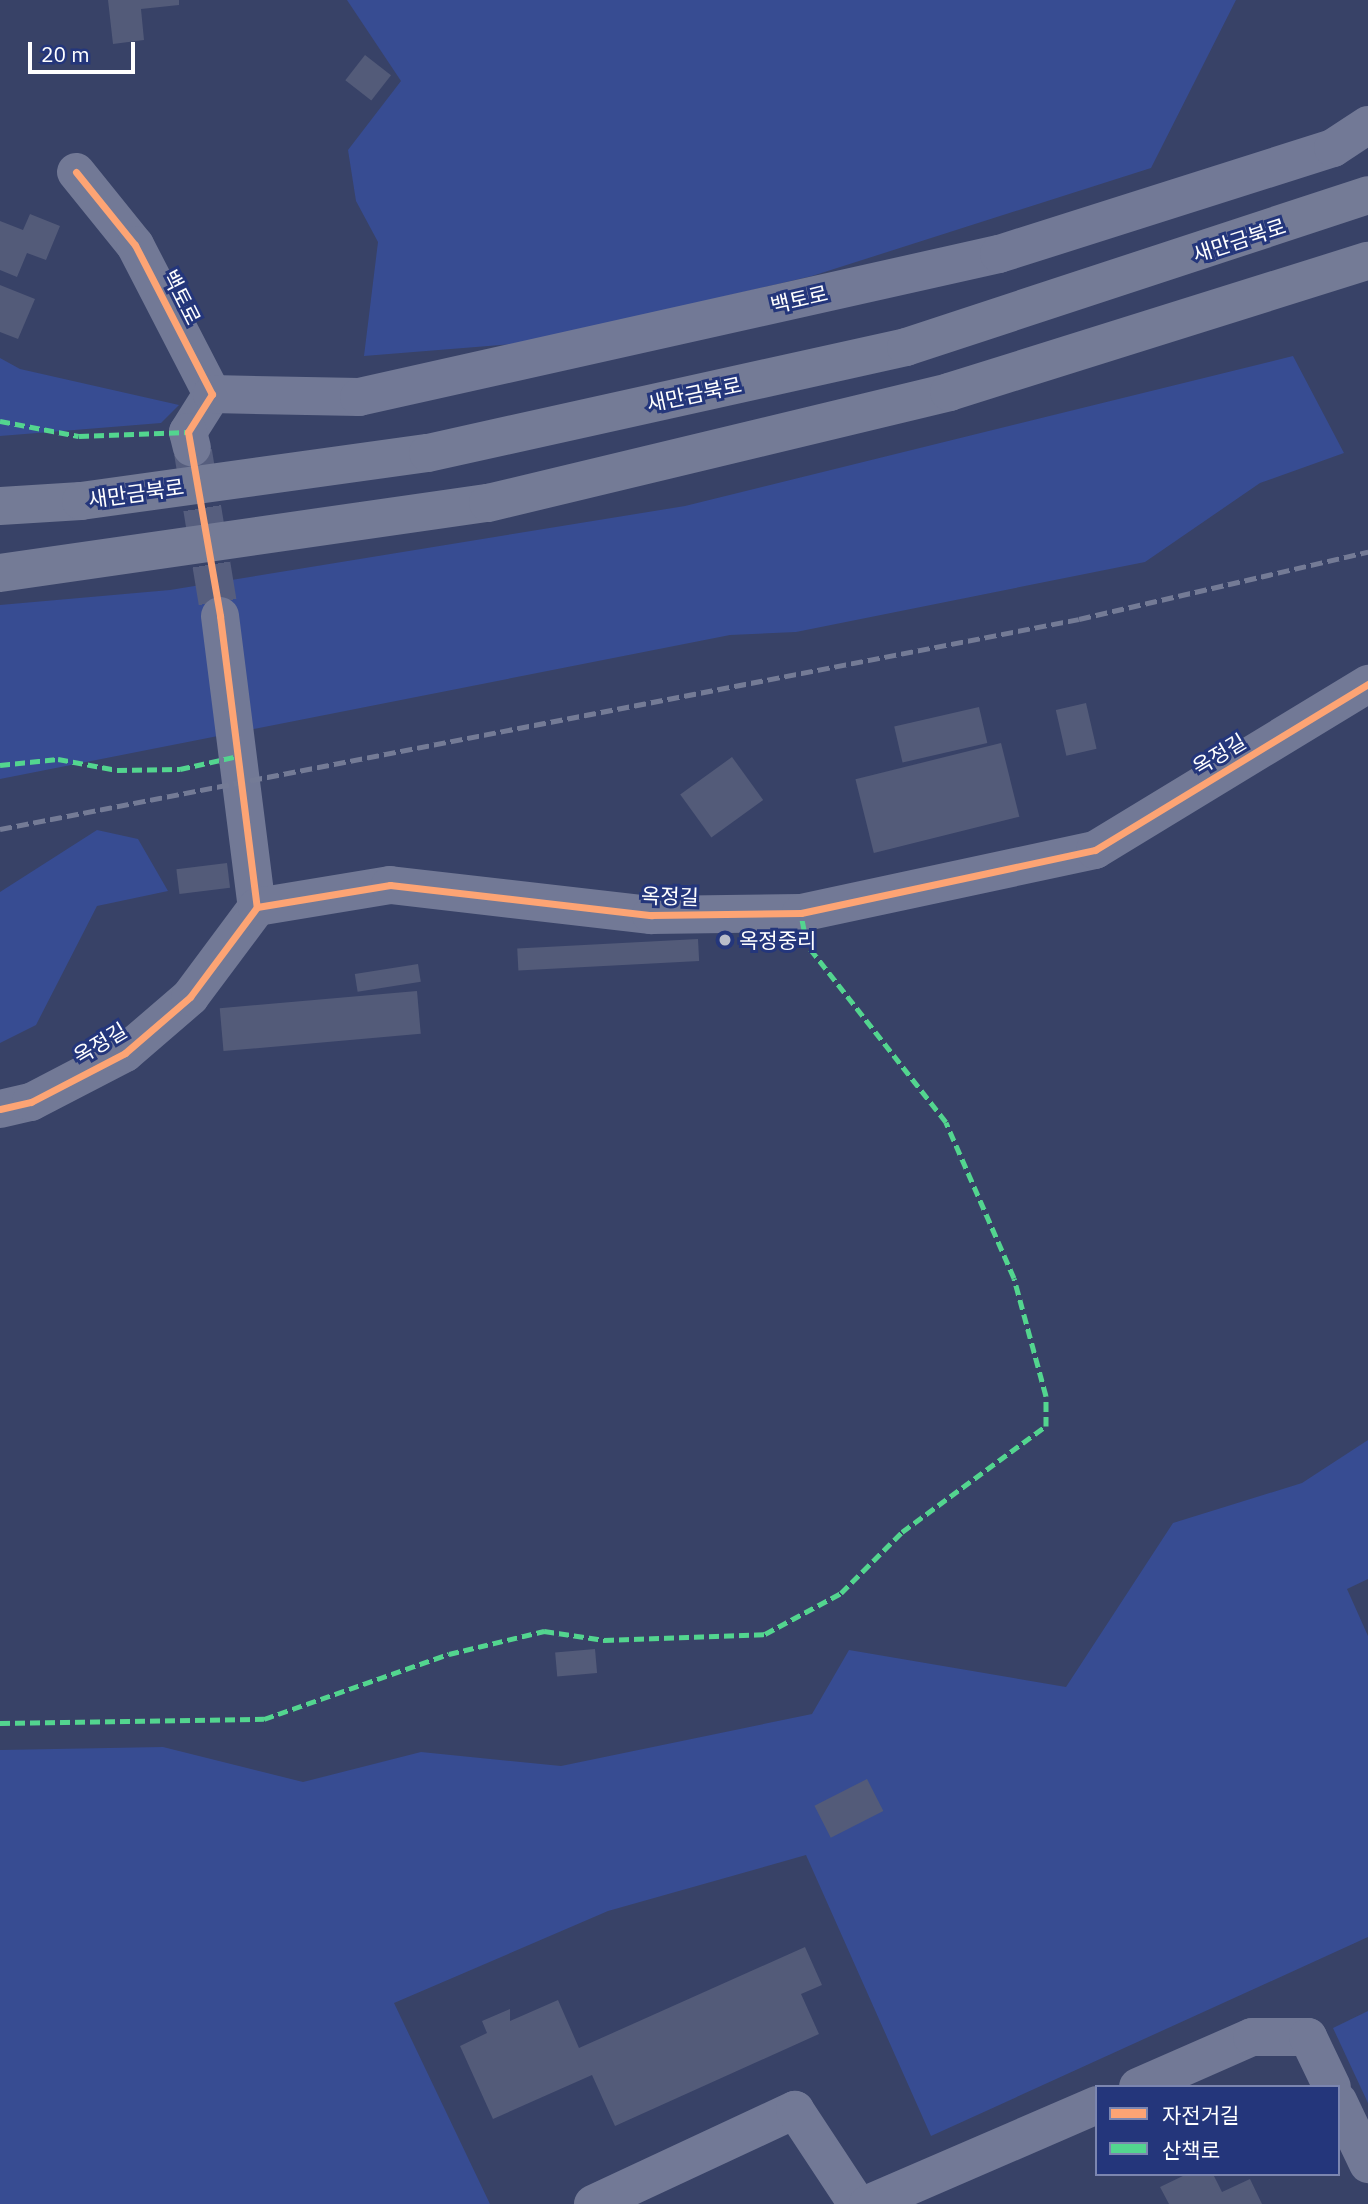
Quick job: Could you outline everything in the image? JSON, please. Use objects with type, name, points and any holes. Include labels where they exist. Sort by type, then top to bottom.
[{"type":"highway","name":"새만금북로","points":[[0,506],[81,501],[428,453],[906,347],[1368,195]]},
{"type":"highway","points":[[0,573],[488,503],[949,392],[1368,261]]},
{"type":"street","name":"백토로","points":[[76,172],[135,245],[212,394],[359,397],[999,254],[1333,148],[1368,125]]},
{"type":"street","points":[[192,448],[188,432],[212,394]]},
{"type":"street","points":[[220,616],[257,907]]},
{"type":"street","name":"옥정길","points":[[0,1109],[31,1102],[125,1053],[190,997],[257,907],[390,886],[651,915],[801,913],[1094,850],[1368,684]]},
{"type":"street","points":[[1143,2085],[1252,2037],[1308,2037],[1331,2085]]},
{"type":"street","points":[[1340,2105],[1368,2164]]},
{"type":"street","points":[[867,2204],[1095,2106]]},
{"type":"street","points":[[593,2204],[794,2110],[857,2204]]},
{"type":"shaded area","points":[[347,0],[1236,0],[1151,168],[812,276],[524,343],[364,356],[378,242],[356,201],[348,150],[401,81]]},
{"type":"shaded area","points":[[1293,356],[1344,453],[1260,483],[1145,562],[796,632],[730,635],[0,779],[0,605],[170,590],[685,506]]},
{"type":"shaded area","points":[[0,358],[20,369],[179,405],[161,423],[0,436]]},
{"type":"shaded area","points":[[97,830],[138,839],[168,891],[97,906],[36,1025],[0,1043],[0,892]]},
{"type":"shaded area","points":[[1368,1440],[1368,1579],[1347,1589],[1368,1636],[1368,1937],[931,2136],[806,1855],[608,1911],[394,2003],[490,2204],[0,2204],[0,1750],[163,1747],[303,1782],[421,1752],[561,1766],[812,1714],[849,1650],[1066,1687],[1173,1523],[1302,1483]]},
{"type":"shaded area","points":[[1368,2011],[1368,2103],[1333,2028]]},
{"type":"building","points":[[108,0],[179,0],[179,5],[141,9],[144,40],[113,44]]},
{"type":"building","points":[[365,55],[391,75],[371,101],[345,80]]},
{"type":"building","points":[[30,214],[60,226],[46,260],[27,253],[17,277],[0,270],[0,221],[23,230]]},
{"type":"building","points":[[0,285],[35,299],[18,339],[0,332]]},
{"type":"building","points":[[1086,703],[1097,749],[1066,756],[1056,710]]},
{"type":"building","points":[[979,707],[987,743],[903,763],[894,727]]},
{"type":"building","points":[[1001,743],[1019,817],[874,853],[855,779]]},
{"type":"building","points":[[732,757],[763,800],[711,837],[680,795]]},
{"type":"building","points":[[227,863],[230,888],[179,894],[176,869]]},
{"type":"building","points":[[698,939],[699,961],[518,970],[517,948]]},
{"type":"building","points":[[418,964],[421,982],[358,992],[355,974]]},
{"type":"building","points":[[417,991],[421,1034],[224,1051],[220,1008]]},
{"type":"building","points":[[595,1649],[597,1673],[557,1676],[555,1652]]},
{"type":"building","points":[[867,1779],[883,1811],[831,1838],[814,1806]]},
{"type":"building","points":[[805,1947],[822,1985],[801,1994],[819,2034],[615,2126],[592,2075],[493,2119],[460,2046],[487,2033],[482,2021],[510,2009],[510,2021],[558,2000],[579,2048]]},
{"type":"building","points":[[1183,2176],[1214,2176],[1222,2192],[1250,2179],[1262,2204],[1169,2204],[1160,2187]]},
{"type":"tunnel","points":[[193,452],[220,616]]},
{"type":"railway","points":[[0,829],[1079,619],[1368,552]]},
{"type":"marked path","points":[[0,421],[79,436],[188,432]]},
{"type":"marked path","points":[[0,765],[58,759],[117,770],[180,769],[238,756]]},
{"type":"marked path","points":[[0,1723],[264,1719],[449,1654],[544,1631],[604,1640],[765,1634],[841,1593],[902,1532],[1046,1426],[1046,1396],[1014,1278],[946,1122],[807,945],[801,913]]},
{"type":"cycle path","points":[[76,172],[135,245],[212,394],[188,432],[220,616],[257,907]]},
{"type":"cycle path","points":[[0,1109],[31,1102],[125,1053],[190,997],[257,907],[390,885],[651,915],[801,913],[1095,850],[1368,684]]},
{"type":"place","name":"옥정중리","points":[[725,940]]}]
